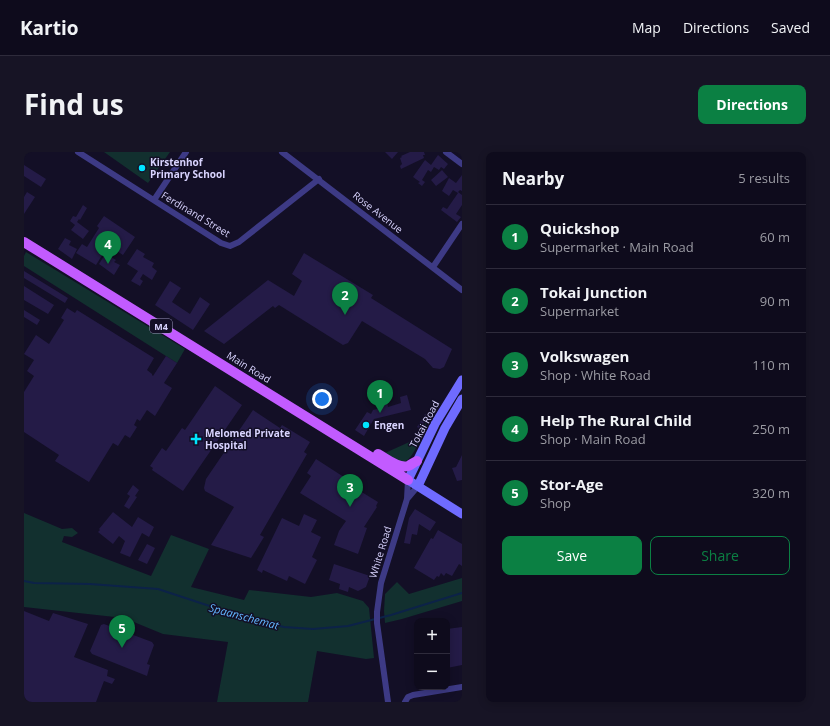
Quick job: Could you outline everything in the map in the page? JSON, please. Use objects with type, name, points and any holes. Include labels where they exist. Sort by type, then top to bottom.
[{"type":"main road","name":"Main Road","points":[[24,242],[462,514]]},
{"type":"main road","points":[[243,377],[259,381],[330,426],[392,462],[399,465],[408,466],[417,461]]},
{"type":"main road","name":"Tokai Road","points":[[408,480],[435,424],[462,380]]},
{"type":"main road","name":"Tokai Road","points":[[418,486],[442,432],[462,399]]},
{"type":"street","name":"Ferdinand Street","points":[[78,152],[221,243],[230,246],[239,242],[319,180]]},
{"type":"street","points":[[154,200],[186,152]]},
{"type":"street","name":"Rose Avenue","points":[[282,152],[462,290]]},
{"type":"street","points":[[446,152],[462,164]]},
{"type":"street","points":[[433,267],[462,224]]},
{"type":"street","name":"White Road","points":[[407,499],[406,486],[408,480]]},
{"type":"street","name":"White Road","points":[[388,702],[377,623],[378,597],[382,576],[407,499],[418,486]]},
{"type":"street","points":[[405,702],[408,697],[413,695],[462,688]]},
{"type":"green space","name":"Kirstenhof Primary School","points":[[104,152],[170,152],[148,183]]},
{"type":"green space","points":[[26,252],[185,349],[177,363],[24,266],[24,256]]},
{"type":"green space","points":[[428,419],[415,451],[407,460],[403,462],[398,461],[385,453],[416,439]]},
{"type":"green space","points":[[24,513],[62,529],[72,528],[78,533],[72,537],[64,536],[62,542],[151,576],[171,535],[209,549],[191,587],[244,600],[249,590],[311,597],[337,593],[363,601],[369,608],[374,658],[366,659],[317,651],[308,702],[217,702],[228,642],[163,634],[124,618],[24,607]]},
{"type":"green space","points":[[462,578],[462,601],[385,623],[385,594],[397,582],[409,594]]},
{"type":"building","points":[[385,152],[398,152],[392,159]]},
{"type":"building","points":[[410,152],[424,152],[425,155],[423,155],[424,158],[401,169],[401,156]]},
{"type":"building","points":[[438,155],[448,164],[444,169],[441,167],[439,170],[434,167],[431,172],[428,170],[422,180],[425,182],[422,186],[418,183],[420,182],[413,177],[425,160],[431,165]]},
{"type":"building","points":[[24,165],[46,179],[41,187],[24,176]]},
{"type":"building","points":[[442,170],[448,177],[436,186],[431,180]]},
{"type":"building","points":[[462,175],[462,191],[460,190],[458,192],[462,195],[462,205],[456,214],[461,217],[457,222],[441,210],[443,207],[447,209],[458,193],[453,190],[449,196],[442,191],[449,178],[456,183]]},
{"type":"building","points":[[27,192],[35,197],[24,214],[24,197]]},
{"type":"building","points":[[83,205],[87,208],[80,220],[79,219],[77,222],[89,231],[83,239],[71,230],[75,225],[70,221],[73,216],[76,217]]},
{"type":"building","points":[[104,216],[135,237],[123,255],[103,242],[101,246],[106,249],[96,265],[76,253],[82,244],[87,247],[99,228],[97,226]]},
{"type":"building","points":[[65,238],[71,241],[69,245],[77,249],[72,259],[58,249]]},
{"type":"building","points":[[137,249],[145,254],[143,257],[154,263],[152,267],[157,271],[152,280],[143,274],[140,279],[143,281],[140,286],[131,281],[138,271],[127,264]]},
{"type":"building","points":[[304,253],[373,295],[371,298],[452,349],[444,367],[440,369],[433,368],[425,359],[362,321],[348,343],[343,345],[279,305],[275,308],[273,306],[224,344],[204,331],[268,280],[294,296],[302,281],[292,274]]},
{"type":"building","points":[[104,256],[110,259],[111,257],[116,260],[114,262],[120,265],[114,275],[99,264]]},
{"type":"building","points":[[24,271],[68,298],[65,303],[24,278]]},
{"type":"building","points":[[170,281],[181,288],[172,302],[190,314],[200,297],[210,304],[193,330],[155,305]]},
{"type":"building","points":[[24,286],[54,305],[48,314],[24,300]]},
{"type":"building","points":[[67,308],[75,313],[77,310],[154,358],[147,370],[153,376],[166,356],[177,363],[164,383],[172,388],[155,416],[147,410],[140,421],[137,419],[134,425],[137,427],[130,438],[125,435],[118,446],[113,443],[89,482],[55,461],[59,455],[24,432],[24,392],[34,376],[27,371],[34,360],[24,354],[36,335],[49,344],[64,320],[61,318]]},
{"type":"building","points":[[24,310],[40,320],[37,325],[24,317]]},
{"type":"building","name":"Melomed Private Hospital","points":[[215,386],[242,405],[183,491],[152,470],[153,468],[150,466],[162,448],[166,451],[182,428],[185,430]]},
{"type":"building","points":[[407,395],[411,410],[374,419],[364,436],[355,430],[367,412],[371,414],[373,410],[382,408],[380,398],[386,396],[388,407],[401,403],[400,397]]},
{"type":"building","points":[[253,410],[280,428],[282,425],[310,442],[304,452],[307,454],[260,535],[264,537],[251,558],[211,545],[234,507],[205,491],[204,488],[206,479]]},
{"type":"building","points":[[425,414],[428,416],[420,429],[417,427]]},
{"type":"building","points":[[462,455],[462,480],[457,481],[452,468],[456,467]]},
{"type":"building","points":[[316,459],[350,481],[346,487],[357,495],[360,491],[378,502],[377,507],[364,527],[367,528],[358,554],[334,545],[339,531],[346,521],[300,493],[311,476],[307,473]]},
{"type":"building","points":[[133,485],[139,490],[135,496],[137,497],[129,509],[124,506],[130,496],[127,494]]},
{"type":"building","points":[[415,509],[436,522],[430,531],[419,524],[417,535],[412,534],[410,544],[404,543],[409,518]]},
{"type":"building","points":[[113,512],[132,527],[138,517],[154,527],[149,537],[142,533],[130,557],[120,553],[125,541],[119,536],[113,544],[98,532]]},
{"type":"building","points":[[304,514],[317,520],[311,532],[321,537],[312,557],[317,560],[305,584],[289,576],[287,581],[263,570],[262,573],[257,570],[282,518],[299,526]]},
{"type":"building","points":[[438,530],[462,544],[462,566],[459,564],[452,576],[446,573],[444,576],[441,573],[439,577],[437,576],[434,580],[414,568],[431,538],[433,539]]},
{"type":"building","points":[[147,544],[155,548],[147,564],[138,560]]},
{"type":"building","points":[[334,564],[370,576],[366,587],[358,591],[349,587],[348,592],[339,589],[340,584],[329,580]]},
{"type":"building","points":[[24,611],[49,621],[53,613],[88,624],[74,657],[108,670],[107,676],[115,679],[112,684],[104,681],[96,702],[24,702]]},
{"type":"building","points":[[104,624],[152,642],[154,645],[147,664],[150,665],[147,676],[92,654],[90,651],[101,625]]},
{"type":"building","points":[[462,627],[462,665],[450,667],[450,654],[450,629]]},
{"type":"waterway","name":"Spaanschemat","points":[[24,581],[34,583],[90,584],[158,589],[246,618],[284,627],[313,629],[348,626],[391,615],[462,593]]},
{"type":"place","name":"Kirstenhof Primary School","points":[[142,168]]},
{"type":"place","name":"Help The Rural Child","points":[[108,264]]},
{"type":"place","name":"Tokai Junction","points":[[345,315]]},
{"type":"place","name":"Quickshop","points":[[380,413]]},
{"type":"place","name":"Engen","points":[[366,425]]},
{"type":"place","name":"Melomed Private Hospital","points":[[196,439]]},
{"type":"place","name":"Volkswagen","points":[[350,507]]},
{"type":"place","name":"Stor-Age","points":[[122,648]]}]
